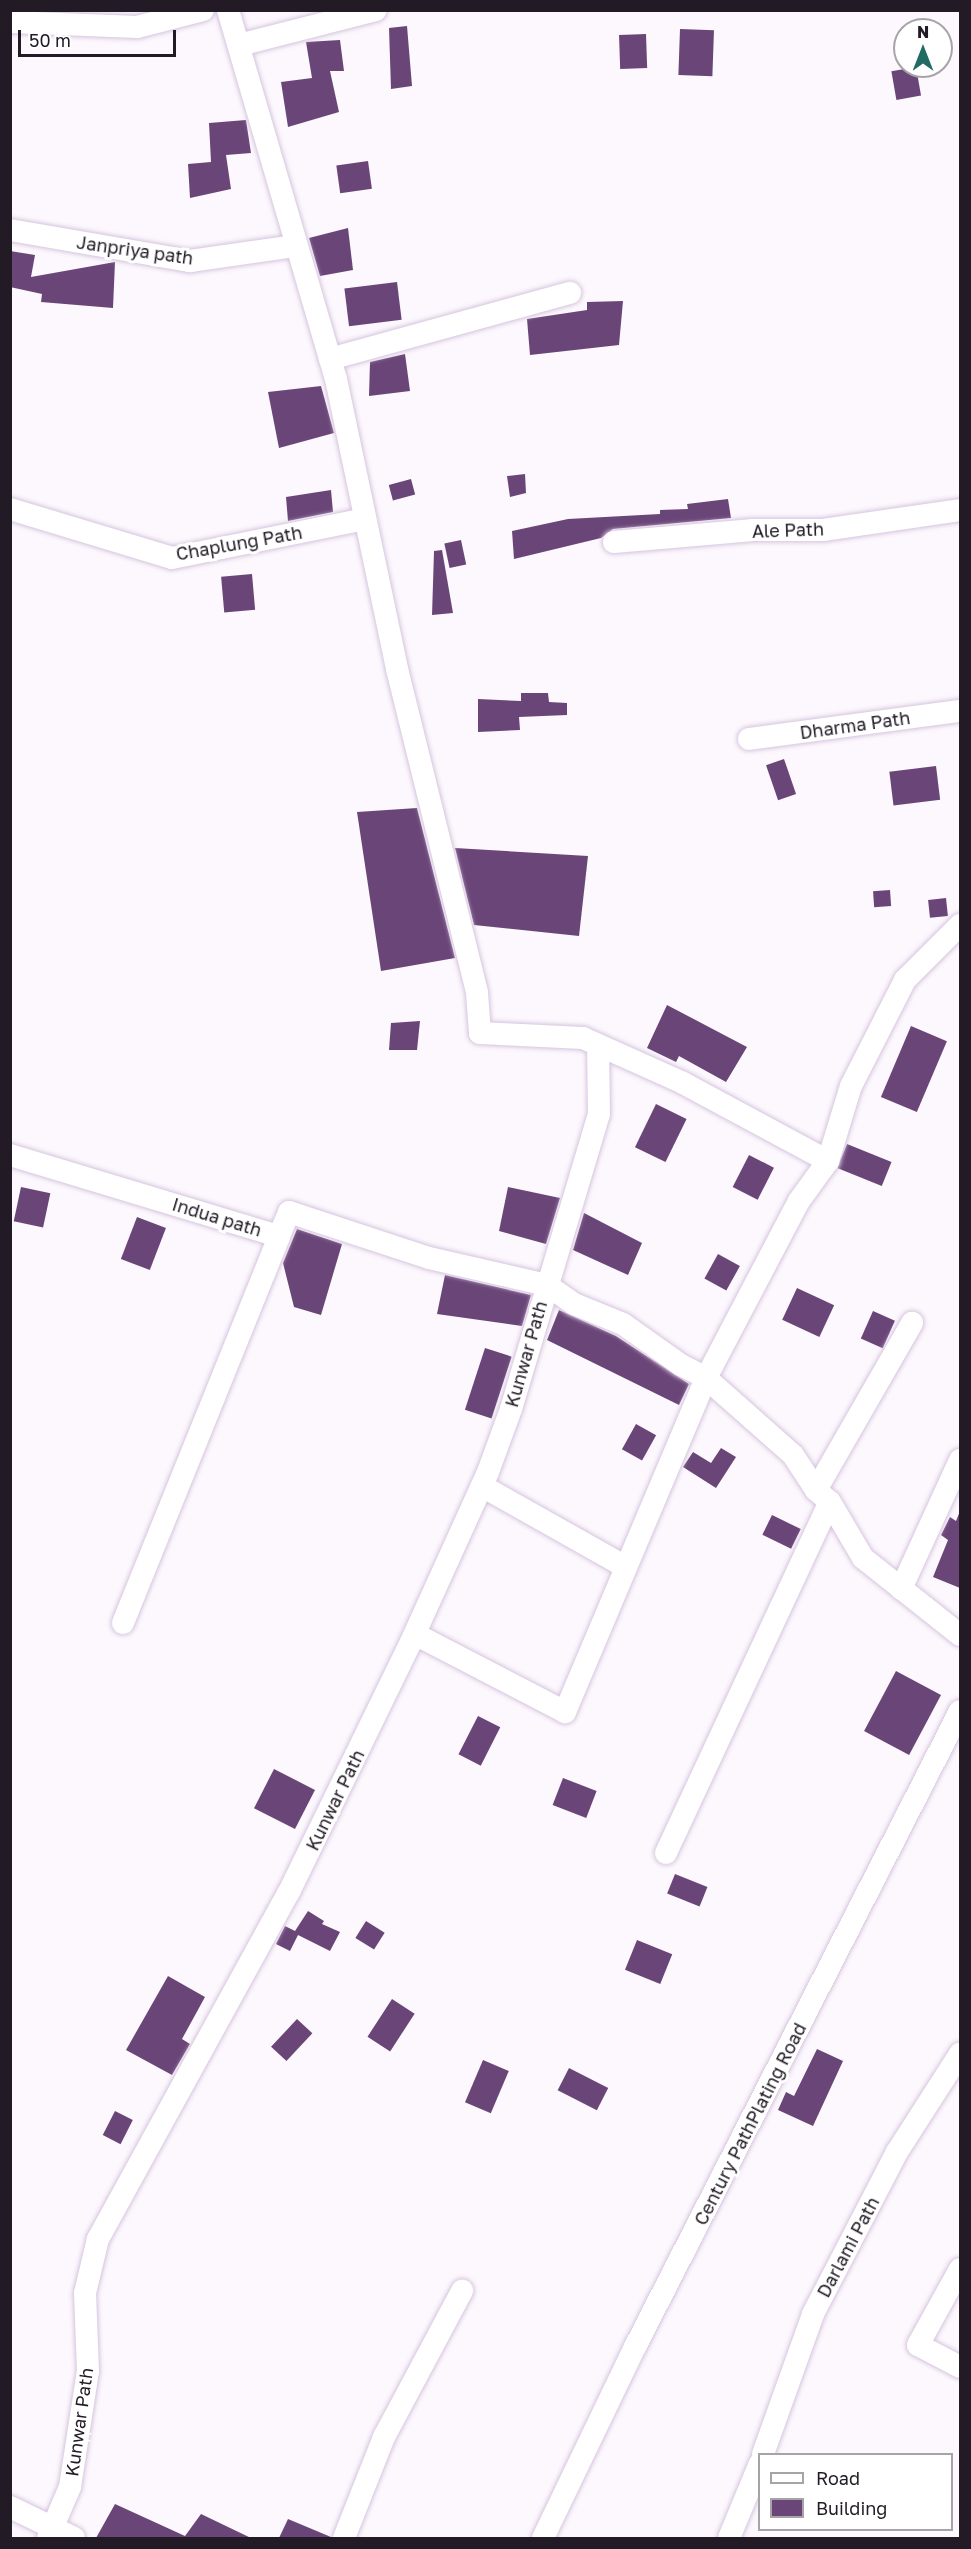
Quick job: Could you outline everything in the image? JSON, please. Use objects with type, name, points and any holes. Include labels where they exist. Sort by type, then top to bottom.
[{"type":"street","points":[[10,22],[137,27],[203,10]]},
{"type":"street","points":[[228,10],[294,246],[330,359],[397,669],[477,993],[480,1033],[583,1038],[683,1083],[828,1161]]},
{"type":"street","points":[[239,45],[376,10]]},
{"type":"street","name":"Janpriya path","points":[[10,230],[190,261],[294,246]]},
{"type":"street","points":[[330,359],[570,293]]},
{"type":"street","name":"Chaplung Path","points":[[10,509],[41,515],[172,558],[365,519]]},
{"type":"street","name":"Ale Path","points":[[614,542],[753,530],[823,530],[960,510]]},
{"type":"street","name":"Dharma Path","points":[[749,739],[960,711]]},
{"type":"street","points":[[415,1634],[565,1712],[706,1378],[799,1201],[828,1161],[851,1086],[905,981],[960,925]]},
{"type":"street","name":"Kunwar Path","points":[[49,2532],[70,2487],[88,2370],[84,2293],[98,2239],[284,1902],[415,1634],[482,1486],[511,1409],[599,1114],[598,1045]]},
{"type":"street","name":"Indua path","points":[[10,1155],[279,1236],[289,1212],[429,1258],[547,1286]]},
{"type":"street","points":[[123,1623],[279,1236]]},
{"type":"street","points":[[547,1286],[574,1304],[623,1324],[681,1365],[706,1378],[793,1455],[863,1558],[960,1635]]},
{"type":"street","points":[[666,1853],[823,1496],[912,1323]]},
{"type":"street","points":[[901,1589],[960,1460]]},
{"type":"street","points":[[482,1486],[626,1567]]},
{"type":"street","name":"Century PathPlating Road","points":[[543,2538],[635,2347],[960,1711]]},
{"type":"street","name":"Darlami Path","points":[[762,2453],[813,2314],[897,2152],[960,2054]]},
{"type":"street","points":[[960,2269],[918,2345],[960,2367]]},
{"type":"street","points":[[344,2538],[384,2437],[462,2290]]},
{"type":"street","points":[[729,2538],[758,2466]]},
{"type":"street","points":[[10,2507],[49,2532],[74,2538]]},
{"type":"building","points":[[407,26],[412,86],[391,89],[389,28]]},
{"type":"building","points":[[680,29],[714,30],[712,76],[678,75]]},
{"type":"building","points":[[646,34],[647,68],[620,69],[619,35]]},
{"type":"building","points":[[340,40],[344,71],[330,71],[339,112],[288,127],[281,82],[312,78],[306,42]]},
{"type":"building","points":[[891,71],[893,78],[918,78],[921,96],[896,100]]},
{"type":"building","points":[[246,120],[251,153],[226,155],[231,189],[190,198],[188,164],[211,162],[209,123]]},
{"type":"building","points":[[368,161],[372,189],[340,193],[336,165]]},
{"type":"building","points":[[348,228],[353,270],[320,276],[309,238]]},
{"type":"building","points":[[10,251],[35,255],[31,277],[115,262],[113,308],[41,302],[42,294],[10,287]]},
{"type":"building","points":[[397,282],[402,320],[349,326],[344,288]]},
{"type":"building","points":[[623,301],[619,345],[530,355],[527,319],[587,310],[587,302]]},
{"type":"building","points":[[405,354],[410,391],[369,396],[370,362]]},
{"type":"building","points":[[321,386],[334,433],[279,448],[268,392]]},
{"type":"building","points":[[525,474],[526,493],[510,497],[507,476]]},
{"type":"building","points":[[411,479],[415,494],[393,500],[389,485]]},
{"type":"building","points":[[331,490],[333,512],[288,521],[286,497]]},
{"type":"building","points":[[728,499],[731,518],[613,529],[601,538],[514,559],[512,531],[568,519],[660,514],[660,510],[688,509],[687,504]]},
{"type":"building","points":[[461,540],[466,564],[450,568],[444,544]]},
{"type":"building","points":[[442,550],[453,613],[432,615],[434,551]]},
{"type":"building","points":[[252,574],[255,610],[224,613],[221,577]]},
{"type":"building","points":[[521,693],[548,693],[549,702],[567,703],[567,715],[519,717],[520,730],[478,732],[478,699],[521,701]]},
{"type":"building","points":[[784,759],[796,794],[778,800],[766,765]]},
{"type":"building","points":[[936,766],[940,800],[893,805],[889,772]]},
{"type":"building","points":[[417,808],[455,958],[381,971],[357,812]]},
{"type":"building","points":[[455,848],[588,856],[579,936],[474,925]]},
{"type":"building","points":[[890,890],[891,906],[874,907],[873,891]]},
{"type":"building","points":[[946,898],[948,916],[930,918],[928,900]]},
{"type":"building","points":[[667,1005],[747,1047],[726,1082],[679,1056],[676,1062],[647,1048]]},
{"type":"building","points":[[420,1021],[417,1050],[389,1050],[391,1023]]},
{"type":"building","points":[[911,1026],[947,1041],[917,1112],[881,1097]]},
{"type":"building","points":[[656,1104],[687,1119],[666,1162],[635,1147]]},
{"type":"building","points":[[847,1144],[892,1162],[882,1186],[837,1168]]},
{"type":"building","points":[[749,1155],[774,1168],[758,1200],[733,1187]]},
{"type":"building","points":[[21,1187],[50,1193],[43,1227],[14,1221]]},
{"type":"building","points":[[508,1187],[560,1198],[546,1244],[499,1231]]},
{"type":"building","points":[[584,1213],[642,1243],[628,1275],[573,1250]]},
{"type":"building","points":[[137,1217],[166,1228],[150,1270],[121,1259]]},
{"type":"building","points":[[297,1229],[342,1244],[321,1315],[294,1307],[283,1263]]},
{"type":"building","points":[[718,1254],[740,1266],[726,1291],[704,1278]]},
{"type":"building","points":[[445,1275],[531,1295],[522,1326],[437,1314]]},
{"type":"building","points":[[797,1288],[834,1305],[819,1337],[782,1320]]},
{"type":"building","points":[[559,1310],[616,1336],[689,1384],[679,1405],[547,1340]]},
{"type":"building","points":[[873,1311],[895,1321],[883,1348],[861,1338]]},
{"type":"building","points":[[485,1348],[512,1357],[492,1418],[465,1410]]},
{"type":"building","points":[[636,1424],[656,1435],[642,1461],[622,1449]]},
{"type":"building","points":[[721,1448],[736,1457],[716,1488],[683,1467],[693,1452],[711,1463]]},
{"type":"building","points":[[960,1511],[960,1588],[933,1577],[948,1540],[941,1535],[950,1517],[956,1521]]},
{"type":"building","points":[[772,1515],[801,1529],[791,1549],[762,1535]]},
{"type":"building","points":[[896,1671],[941,1695],[909,1755],[864,1731]]},
{"type":"building","points":[[478,1716],[500,1727],[481,1766],[458,1754]]},
{"type":"building","points":[[274,1769],[315,1790],[295,1829],[254,1808]]},
{"type":"building","points":[[563,1778],[597,1791],[586,1818],[553,1805]]},
{"type":"building","points":[[675,1874],[707,1887],[700,1907],[667,1893]]},
{"type":"building","points":[[308,1911],[324,1921],[322,1924],[340,1932],[330,1951],[298,1935],[290,1951],[276,1944],[285,1926],[295,1931]]},
{"type":"building","points":[[366,1921],[385,1933],[374,1950],[355,1938]]},
{"type":"building","points":[[637,1940],[672,1954],[660,1984],[625,1970]]},
{"type":"building","points":[[168,1976],[205,1997],[182,2039],[190,2044],[172,2075],[126,2050]]},
{"type":"building","points":[[392,1999],[415,2014],[390,2051],[367,2037]]},
{"type":"building","points":[[297,2019],[312,2033],[286,2061],[271,2047]]},
{"type":"building","points":[[817,2049],[843,2061],[813,2126],[778,2110],[786,2092],[794,2096]]},
{"type":"building","points":[[483,2060],[509,2071],[491,2113],[465,2102]]},
{"type":"building","points":[[569,2068],[608,2088],[597,2110],[558,2090]]},
{"type":"building","points":[[115,2111],[133,2120],[121,2144],[103,2135]]},
{"type":"building","points":[[115,2504],[185,2536],[201,2514],[251,2538],[96,2538]]},
{"type":"building","points":[[288,2519],[331,2537],[331,2538],[279,2538]]}]
